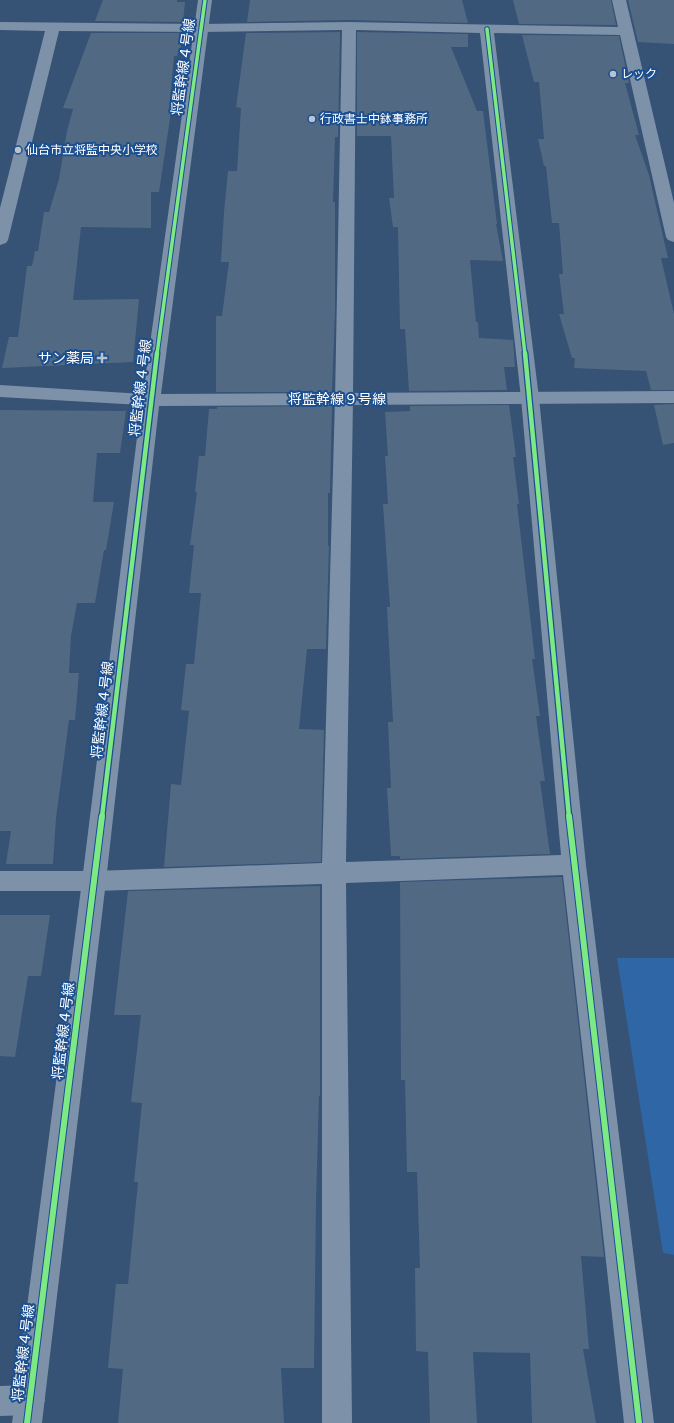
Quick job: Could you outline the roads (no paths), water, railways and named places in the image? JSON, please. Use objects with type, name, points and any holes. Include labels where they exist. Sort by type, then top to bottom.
[{"type":"street","name":"将監幹線４号線","points":[[28,1412],[94,881],[150,400],[205,0]]},
{"type":"street","points":[[619,0],[674,237]]},
{"type":"street","points":[[0,26],[200,28],[349,26],[626,31]]},
{"type":"street","points":[[337,1423],[334,873],[344,399],[349,26]]},
{"type":"street","points":[[0,240],[53,27]]},
{"type":"street","points":[[487,29],[530,398],[574,865],[639,1423]]},
{"type":"street","name":"将監幹線９号線","points":[[0,391],[150,400],[674,397]]},
{"type":"street","points":[[0,882],[94,881],[574,865]]},
{"type":"street","points":[[0,1402],[28,1412]]},
{"type":"place","name":"レック","points":[[613,74]]},
{"type":"place","name":"行政書士中鉢事務所","points":[[312,119]]},
{"type":"place","name":"仙台市立将監中央小学校","points":[[18,150]]},
{"type":"place","name":"サン薬局","points":[[102,358]]}]
